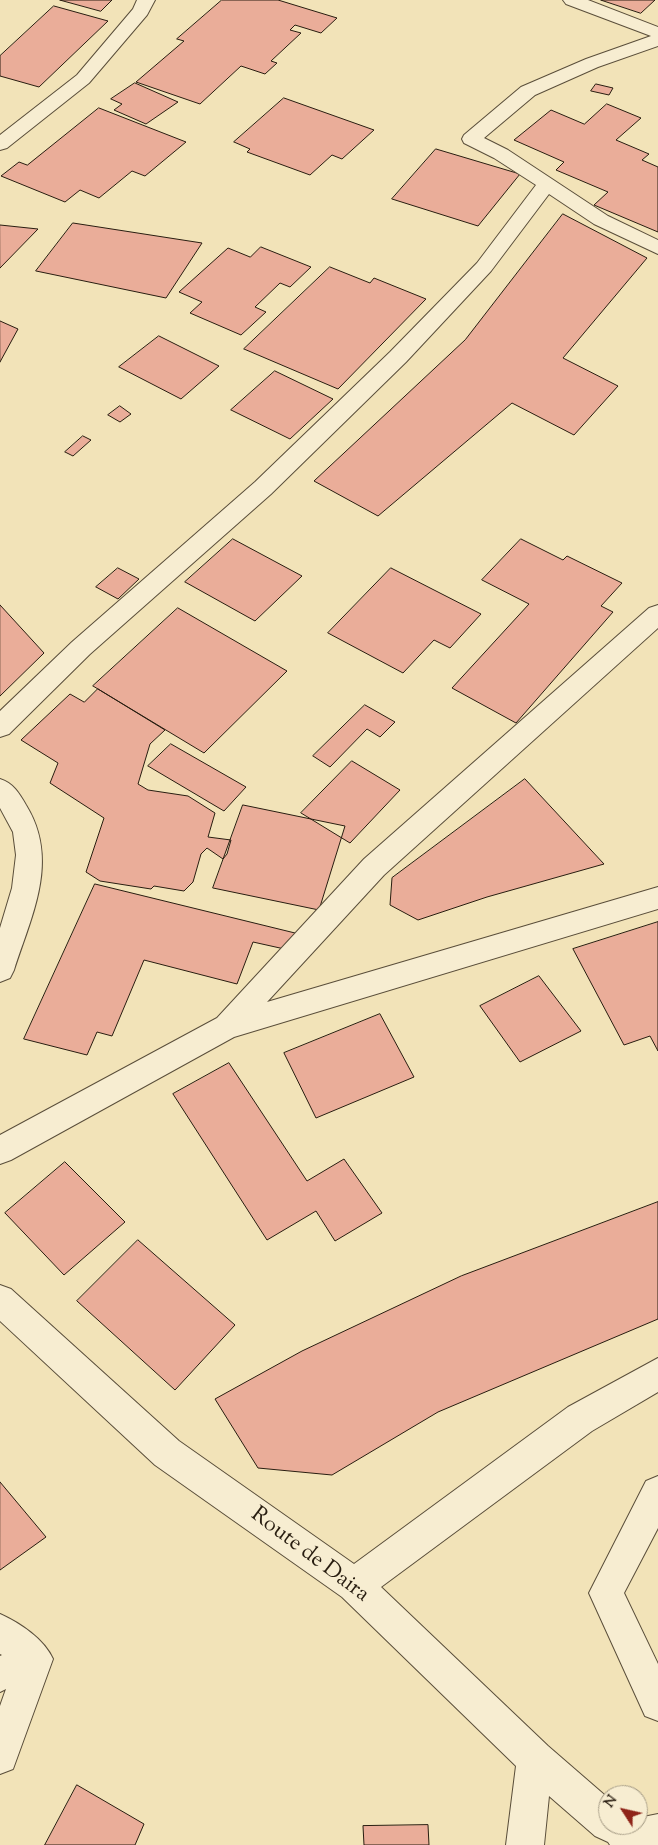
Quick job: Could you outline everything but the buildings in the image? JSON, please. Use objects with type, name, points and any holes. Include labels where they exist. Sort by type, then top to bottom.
[{"type":"street","points":[[0,144],[83,79],[141,11],[146,0]]},
{"type":"street","points":[[572,0],[658,33]]},
{"type":"street","points":[[658,40],[592,63],[528,92],[471,139],[501,154],[601,220],[658,248]]},
{"type":"street","points":[[0,727],[81,648],[263,488],[398,357],[484,267],[510,236],[547,184]]},
{"type":"street","points":[[226,1027],[374,867],[658,614]]},
{"type":"street","points":[[0,789],[12,802],[28,838],[28,879],[0,970]]},
{"type":"street","points":[[0,1150],[226,1027],[658,898]]},
{"type":"street","name":"Route de Daira","points":[[0,1300],[167,1453],[354,1586],[535,1759],[598,1810]]},
{"type":"street","points":[[354,1586],[580,1419],[658,1374]]},
{"type":"street","points":[[658,1494],[606,1593],[658,1702]]},
{"type":"street","points":[[0,1632],[35,1659]]},
{"type":"street","points":[[0,1674],[35,1659]]},
{"type":"street","points":[[0,1756],[35,1659]]},
{"type":"street","points":[[525,1845],[535,1759]]}]
